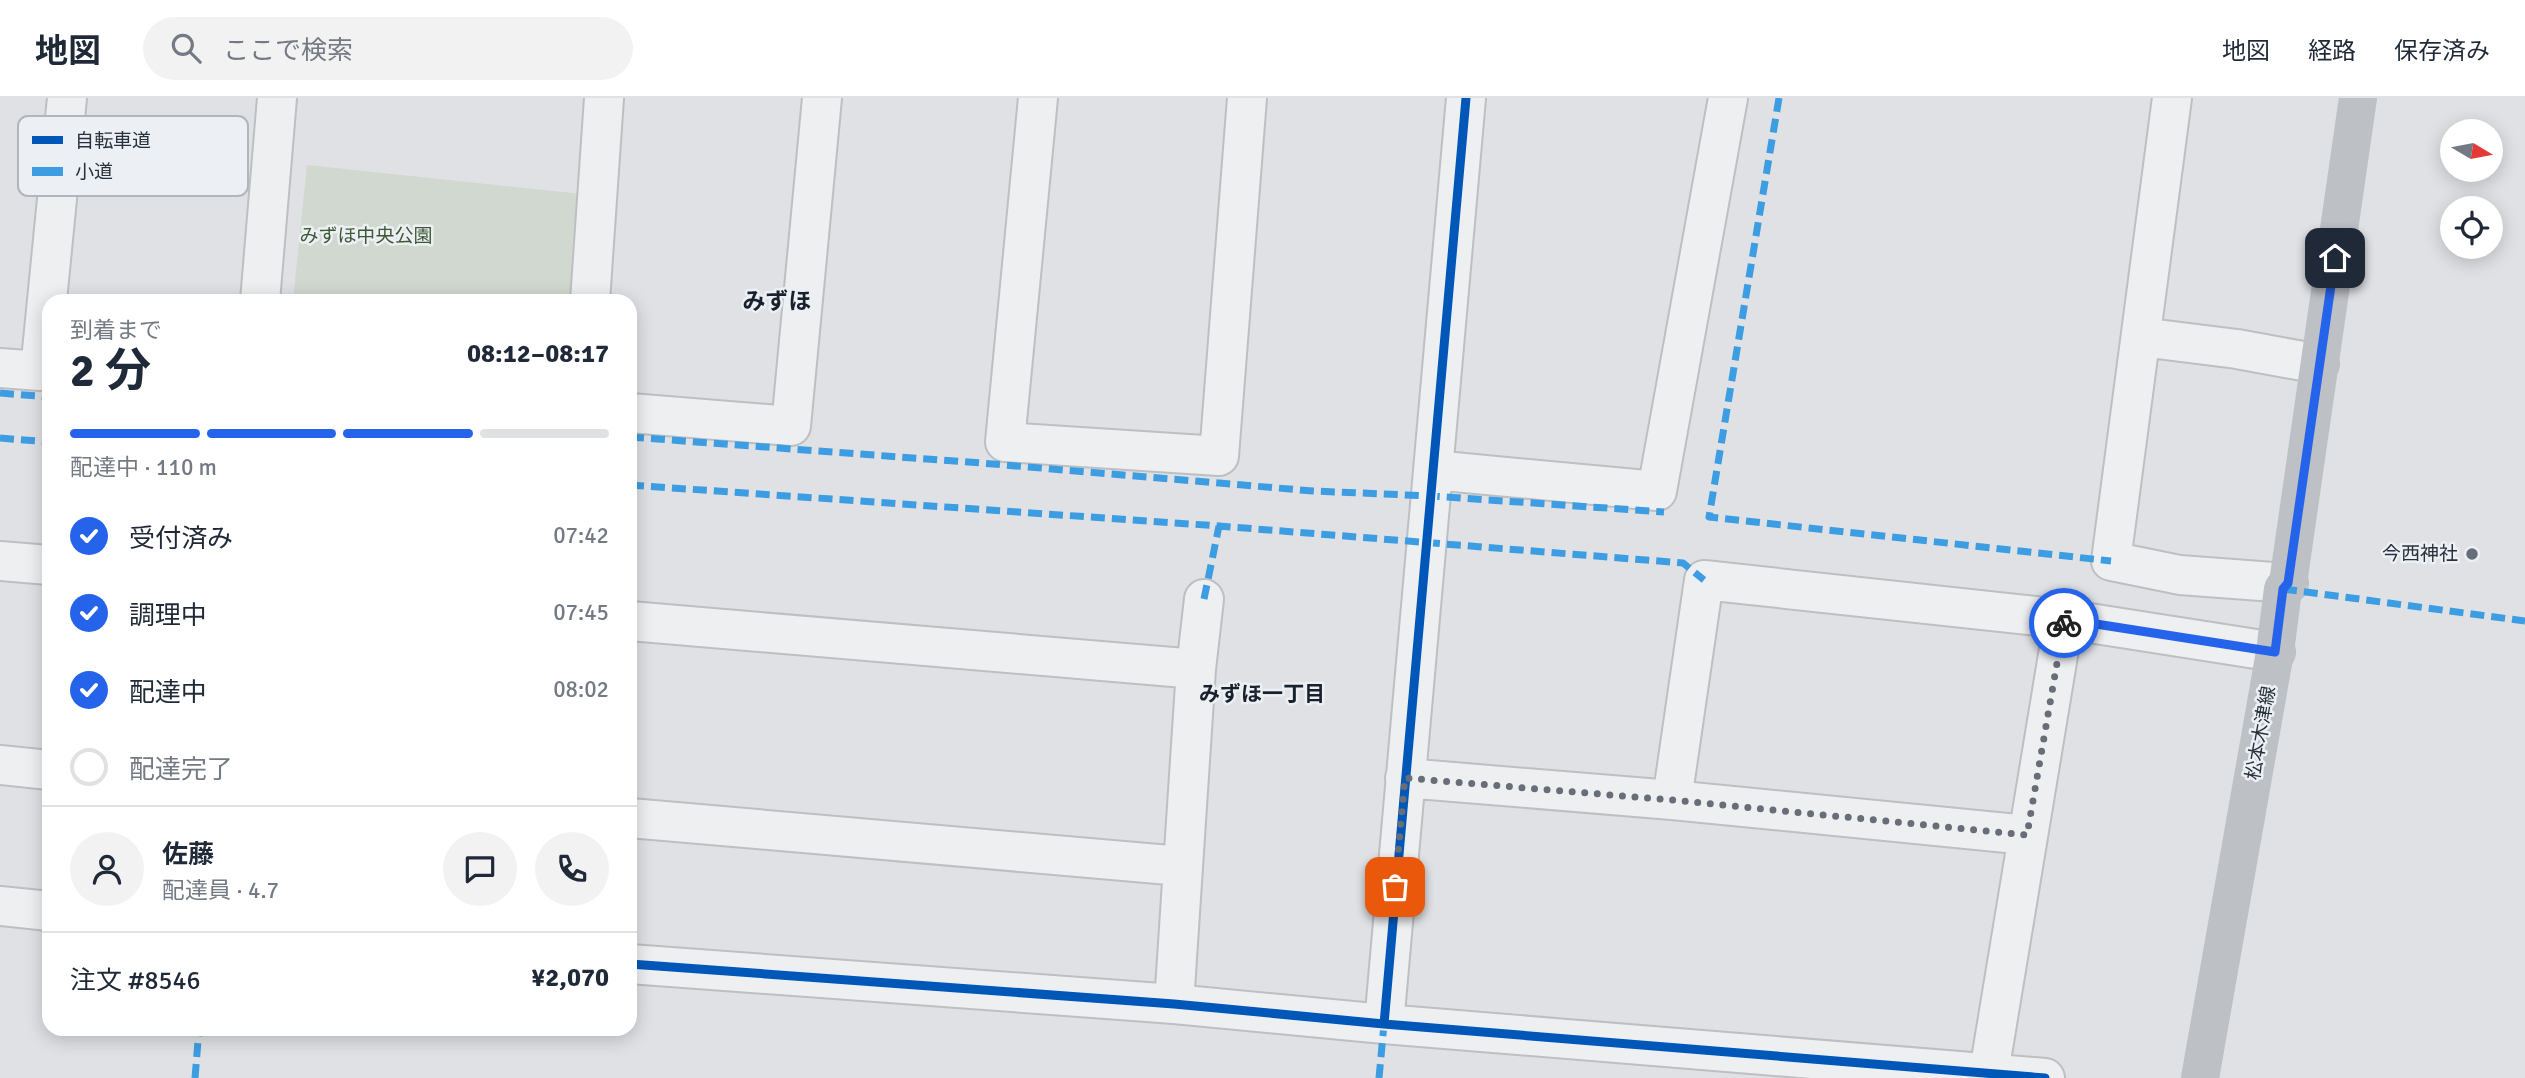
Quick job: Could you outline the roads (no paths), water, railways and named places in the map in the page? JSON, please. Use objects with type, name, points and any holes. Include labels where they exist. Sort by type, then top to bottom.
[{"type":"main road","name":"松本木津線","points":[[2200,1078],[2275,652],[2283,589],[2288,583],[2358,98]]},
{"type":"street","points":[[65,116],[67,98]]},
{"type":"street","points":[[261,294],[277,98]]},
{"type":"street","points":[[590,294],[604,98]]},
{"type":"street","points":[[637,414],[791,426],[822,98]]},
{"type":"street","points":[[1038,98],[1005,442],[1219,456],[1247,98]]},
{"type":"street","points":[[1384,1024],[1466,98]]},
{"type":"street","points":[[1433,470],[1657,491],[1728,98]]},
{"type":"street","points":[[2172,98],[2110,561],[2180,575],[2288,583]]},
{"type":"street","points":[[48,294],[57,196]]},
{"type":"street","points":[[2141,337],[2237,349],[2319,364]]},
{"type":"street","points":[[0,368],[40,371],[42,351]]},
{"type":"street","points":[[0,561],[42,564]]},
{"type":"street","points":[[1672,800],[1704,580],[2064,619],[2275,652]]},
{"type":"street","points":[[1174,1004],[1181,866],[1204,599]]},
{"type":"street","points":[[1989,1072],[2064,619]]},
{"type":"street","points":[[637,622],[1196,669]]},
{"type":"street","points":[[0,765],[42,769]]},
{"type":"street","points":[[1405,778],[1672,800],[2027,835]]},
{"type":"street","points":[[637,819],[1181,866]]},
{"type":"street","points":[[0,906],[42,910]]},
{"type":"street","points":[[637,965],[1174,1004],[1384,1024],[2045,1078]]},
{"type":"place","name":"今西神社","points":[[2472,554]]},
{"type":"district","name":"みずほ","points":[[777,301]]},
{"type":"district","name":"みずほ一丁目","points":[[1262,694]]},
{"type":"park label","name":"みずほ中央公園","points":[[366,236]]}]
